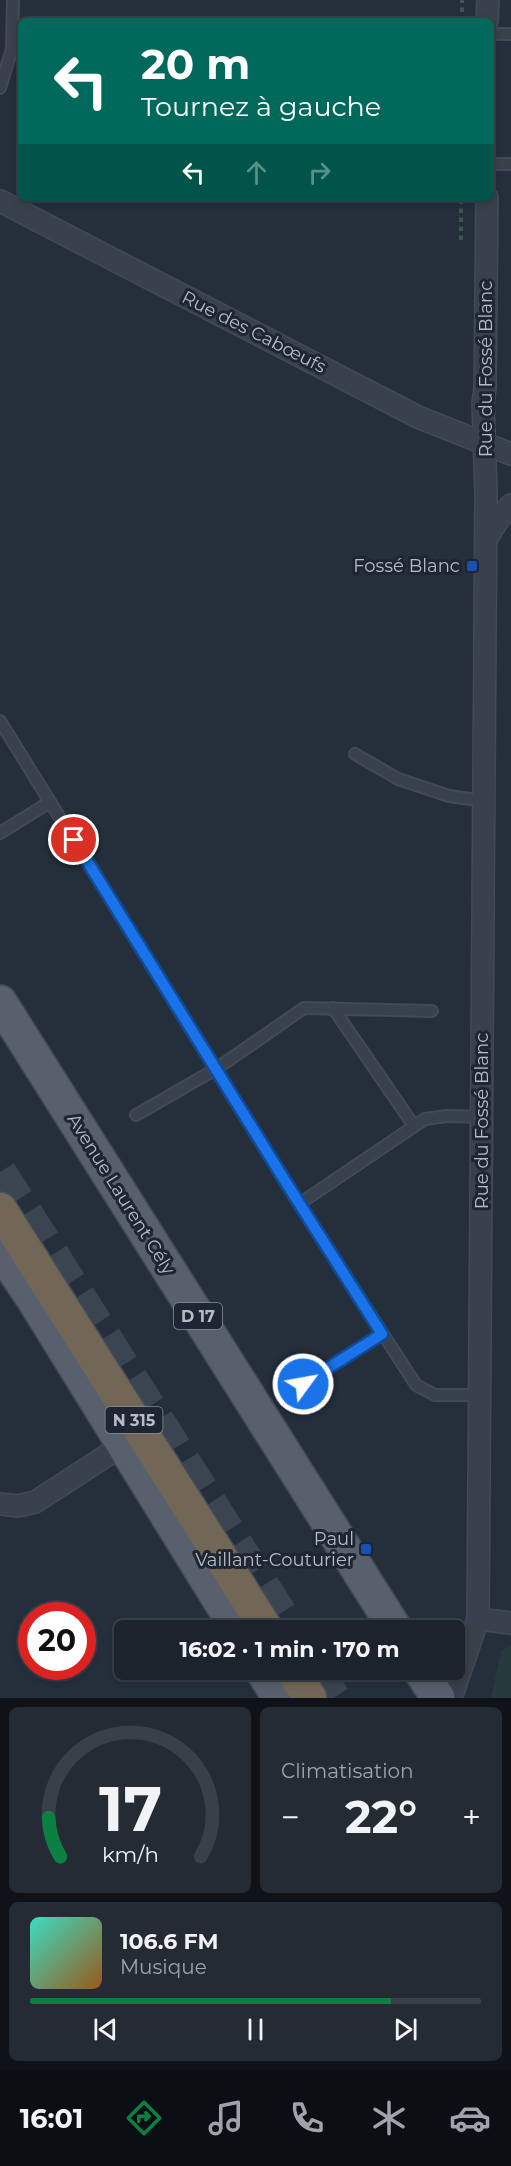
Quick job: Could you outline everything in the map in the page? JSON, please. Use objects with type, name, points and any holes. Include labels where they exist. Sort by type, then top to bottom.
[{"type":"highway","name":"N 315","points":[[0,1209],[261,1620]]},
{"type":"highway","points":[[298,1680],[310,1698]]},
{"type":"main road","name":"Avenue Laurent Cély","points":[[0,1002],[390,1620]]},
{"type":"main road","points":[[0,1250],[232,1620]]},
{"type":"main road","points":[[268,1680],[279,1698]]},
{"type":"main road","points":[[426,1680],[438,1698]]},
{"type":"street","points":[[487,18],[488,0]]},
{"type":"street","name":"Rue des Cabœufs","points":[[0,201],[418,417],[511,454]]},
{"type":"street","name":"Rue du Fossé Blanc","points":[[451,1698],[478,1618],[487,201]]},
{"type":"street","points":[[486,539],[511,505]]},
{"type":"street","points":[[0,1504],[18,1506],[35,1502],[123,1445]]},
{"type":"street","points":[[465,1630],[478,1618],[511,1623]]},
{"type":"lane","points":[[0,88],[12,49],[13,0]]},
{"type":"lane","points":[[494,34],[511,34]]},
{"type":"lane","points":[[494,164],[511,164]]},
{"type":"lane","points":[[0,721],[299,1203],[416,1386],[435,1395],[480,1395]]},
{"type":"lane","points":[[355,754],[398,779],[449,796],[484,801]]},
{"type":"lane","points":[[0,833],[50,802]]},
{"type":"lane","points":[[136,1115],[216,1069],[304,1008],[432,1011]]},
{"type":"lane","points":[[333,1008],[414,1126]]},
{"type":"lane","points":[[299,1203],[425,1119],[482,1117]]},
{"type":"lane","points":[[303,1384],[382,1334]]},
{"type":"path","points":[[462,0],[462,18]]},
{"type":"shaded area","points":[[511,1645],[511,1698],[491,1698],[501,1651]]},
{"type":"tunnel","points":[[0,1172],[285,1620]]},
{"type":"tunnel","points":[[322,1680],[334,1698]]},
{"type":"place","name":"Fossé Blanc","points":[[472,566]]},
{"type":"place","name":"Paul Vaillant-Couturier","points":[[366,1549]]},
{"type":"route","points":[[74,840],[382,1334],[303,1384]]}]
